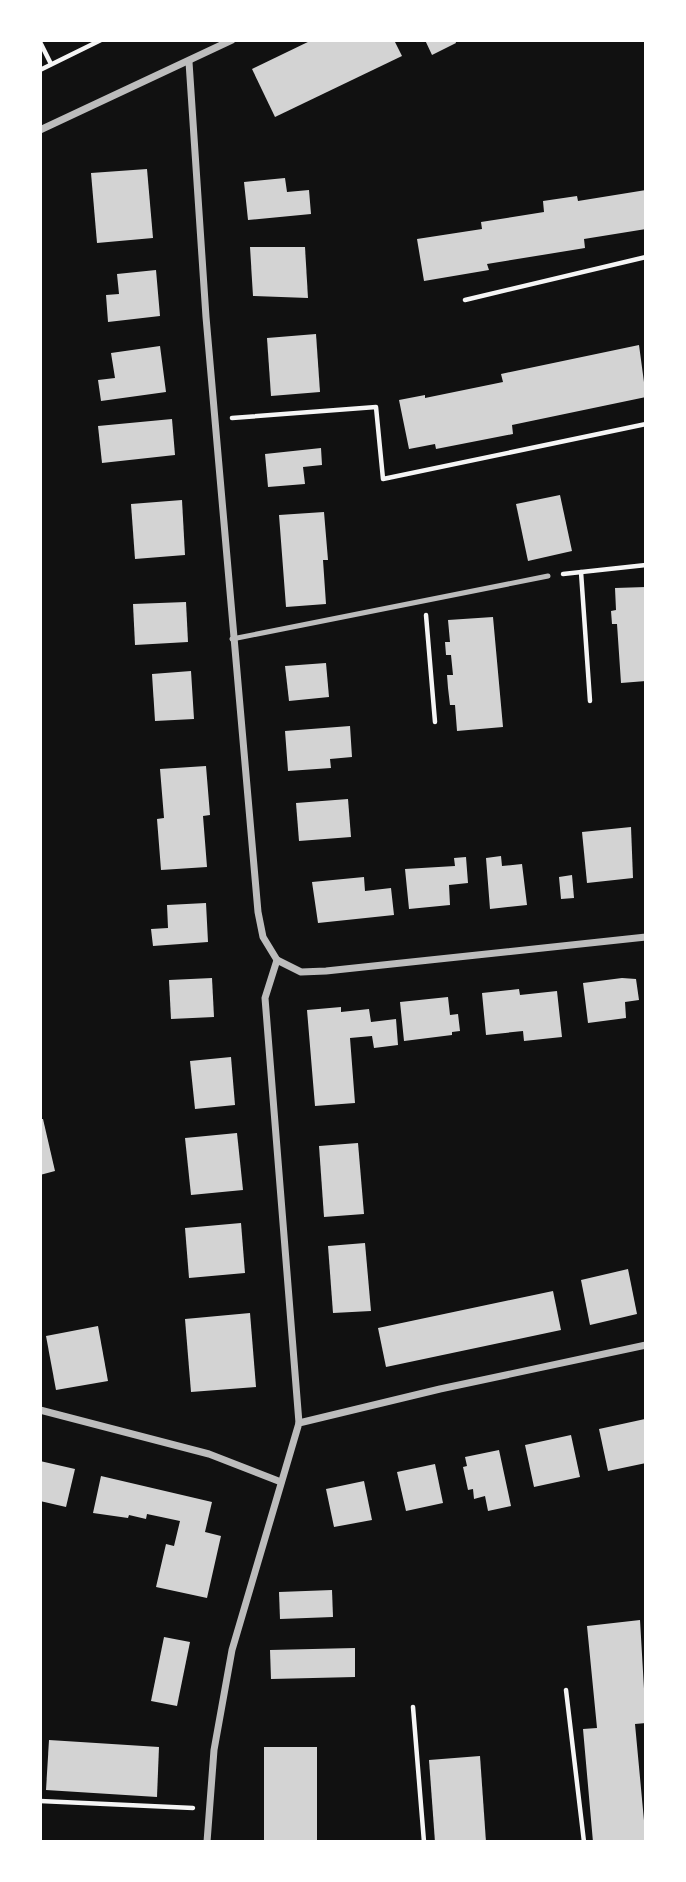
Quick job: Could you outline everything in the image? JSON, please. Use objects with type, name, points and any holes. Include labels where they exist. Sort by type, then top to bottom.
[{"type":"street","points":[[40,130],[232,40]]},
{"type":"street","points":[[189,62],[232,639],[258,912],[263,937],[277,960],[301,972],[646,936]]},
{"type":"street","points":[[207,1842],[214,1750],[232,1650],[299,1423],[265,998],[277,960]]},
{"type":"street","points":[[299,1423],[440,1389],[646,1345]]},
{"type":"street","points":[[40,1410],[209,1454],[281,1482]]},
{"type":"lane","points":[[232,639],[548,576]]},
{"type":"path","points":[[40,70],[101,40]]},
{"type":"path","points":[[40,42],[51,64]]},
{"type":"path","points":[[465,300],[646,257]]},
{"type":"path","points":[[215,419],[376,407],[383,479],[646,424]]},
{"type":"path","points":[[548,576],[646,565]]},
{"type":"path","points":[[581,572],[590,701]]},
{"type":"path","points":[[425,600],[435,722]]},
{"type":"path","points":[[566,1690],[584,1842]]},
{"type":"path","points":[[413,1707],[424,1842]]},
{"type":"path","points":[[40,1801],[210,1809]]},
{"type":"building","points":[[312,40],[394,40],[402,56],[275,117],[252,69]]},
{"type":"building","points":[[425,40],[455,40],[456,43],[432,55]]},
{"type":"building","points":[[147,169],[153,238],[97,243],[91,173]]},
{"type":"building","points":[[285,178],[287,192],[309,190],[311,214],[248,220],[244,182]]},
{"type":"building","points":[[646,190],[646,229],[584,239],[585,248],[487,264],[489,270],[424,281],[417,239],[482,229],[481,222],[544,212],[543,201],[577,196],[578,201]]},
{"type":"building","points":[[250,247],[305,247],[308,298],[253,296]]},
{"type":"building","points":[[156,270],[160,316],[108,322],[106,295],[119,294],[117,274]]},
{"type":"building","points":[[316,334],[320,392],[271,396],[267,338]]},
{"type":"building","points":[[639,345],[646,397],[512,425],[513,434],[436,449],[435,444],[409,449],[399,400],[425,395],[425,398],[503,382],[501,374]]},
{"type":"building","points":[[160,346],[166,392],[101,401],[98,380],[115,378],[111,353]]},
{"type":"building","points":[[172,419],[175,455],[102,463],[98,426]]},
{"type":"building","points":[[321,448],[322,465],[303,467],[305,484],[268,487],[265,454]]},
{"type":"building","points":[[560,495],[572,551],[528,561],[516,504]]},
{"type":"building","points":[[182,500],[185,555],[135,559],[131,504]]},
{"type":"building","points":[[324,512],[328,560],[323,560],[326,604],[286,607],[279,515]]},
{"type":"building","points":[[646,587],[646,681],[621,683],[617,624],[612,624],[611,611],[616,610],[615,588]]},
{"type":"building","points":[[186,602],[188,642],[135,645],[133,604]]},
{"type":"building","points":[[493,617],[503,727],[457,731],[455,705],[450,705],[448,688],[447,675],[453,675],[451,655],[446,655],[445,642],[450,642],[448,620]]},
{"type":"building","points":[[326,663],[329,697],[289,701],[285,666]]},
{"type":"building","points":[[191,671],[194,719],[155,721],[152,674]]},
{"type":"building","points":[[350,726],[352,757],[330,759],[331,768],[288,771],[285,731]]},
{"type":"building","points":[[206,766],[210,815],[203,816],[207,867],[161,870],[157,819],[164,818],[160,769]]},
{"type":"building","points":[[348,799],[351,837],[299,841],[296,803]]},
{"type":"building","points":[[631,827],[633,878],[587,883],[582,832]]},
{"type":"building","points":[[501,856],[502,866],[522,864],[527,905],[490,909],[486,858]]},
{"type":"building","points":[[466,857],[468,883],[449,885],[450,905],[409,909],[405,869],[455,866],[454,858]]},
{"type":"building","points":[[572,875],[574,898],[561,899],[559,877]]},
{"type":"building","points":[[364,877],[365,891],[391,888],[394,915],[318,923],[312,882]]},
{"type":"building","points":[[206,903],[208,942],[153,946],[151,929],[168,928],[167,905]]},
{"type":"building","points":[[212,978],[214,1017],[171,1019],[169,980]]},
{"type":"building","points":[[636,979],[639,1000],[625,1002],[626,1018],[588,1023],[583,983]]},
{"type":"building","points":[[519,989],[520,995],[557,991],[562,1037],[524,1041],[523,1031],[486,1035],[482,993]]},
{"type":"building","points":[[448,997],[450,1015],[458,1014],[460,1031],[452,1032],[452,1035],[404,1041],[400,1002]]},
{"type":"building","points":[[341,1007],[341,1012],[369,1009],[371,1022],[396,1019],[398,1045],[374,1048],[372,1036],[350,1038],[355,1103],[315,1106],[307,1010]]},
{"type":"building","points":[[231,1057],[235,1105],[195,1109],[190,1061]]},
{"type":"building","points":[[40,1119],[43,1119],[55,1171],[40,1175]]},
{"type":"building","points":[[237,1133],[243,1190],[191,1195],[185,1138]]},
{"type":"building","points":[[358,1143],[364,1214],[324,1217],[319,1146]]},
{"type":"building","points":[[241,1223],[245,1273],[189,1278],[185,1228]]},
{"type":"building","points":[[365,1243],[371,1311],[333,1313],[328,1246]]},
{"type":"building","points":[[628,1269],[637,1314],[590,1325],[581,1280]]},
{"type":"building","points":[[553,1291],[561,1330],[386,1367],[378,1328]]},
{"type":"building","points":[[250,1313],[256,1387],[191,1392],[185,1319]]},
{"type":"building","points":[[98,1326],[108,1381],[56,1390],[46,1336]]},
{"type":"building","points":[[645,1419],[646,1463],[608,1471],[599,1429]]},
{"type":"building","points":[[571,1435],[580,1477],[534,1487],[525,1445]]},
{"type":"building","points":[[499,1450],[511,1506],[488,1511],[485,1496],[474,1499],[473,1489],[468,1490],[463,1467],[467,1466],[465,1457]]},
{"type":"building","points":[[40,1461],[75,1469],[66,1507],[40,1501]]},
{"type":"building","points":[[435,1464],[443,1503],[406,1511],[397,1472]]},
{"type":"building","points":[[101,1476],[212,1502],[205,1532],[221,1536],[207,1598],[156,1587],[166,1544],[174,1546],[180,1521],[147,1514],[146,1519],[93,1513]]},
{"type":"building","points":[[364,1481],[372,1520],[334,1527],[326,1489]]},
{"type":"building","points":[[332,1590],[333,1617],[280,1619],[279,1592]]},
{"type":"building","points":[[640,1620],[646,1723],[635,1724],[646,1842],[593,1842],[583,1729],[597,1728],[587,1626]]},
{"type":"building","points":[[164,1637],[190,1642],[177,1706],[151,1701]]},
{"type":"building","points":[[355,1648],[355,1677],[271,1679],[270,1650]]},
{"type":"building","points":[[49,1740],[159,1747],[157,1797],[46,1790]]},
{"type":"building","points":[[264,1747],[317,1747],[317,1842],[264,1842]]},
{"type":"building","points":[[480,1756],[486,1842],[435,1842],[429,1760]]}]
